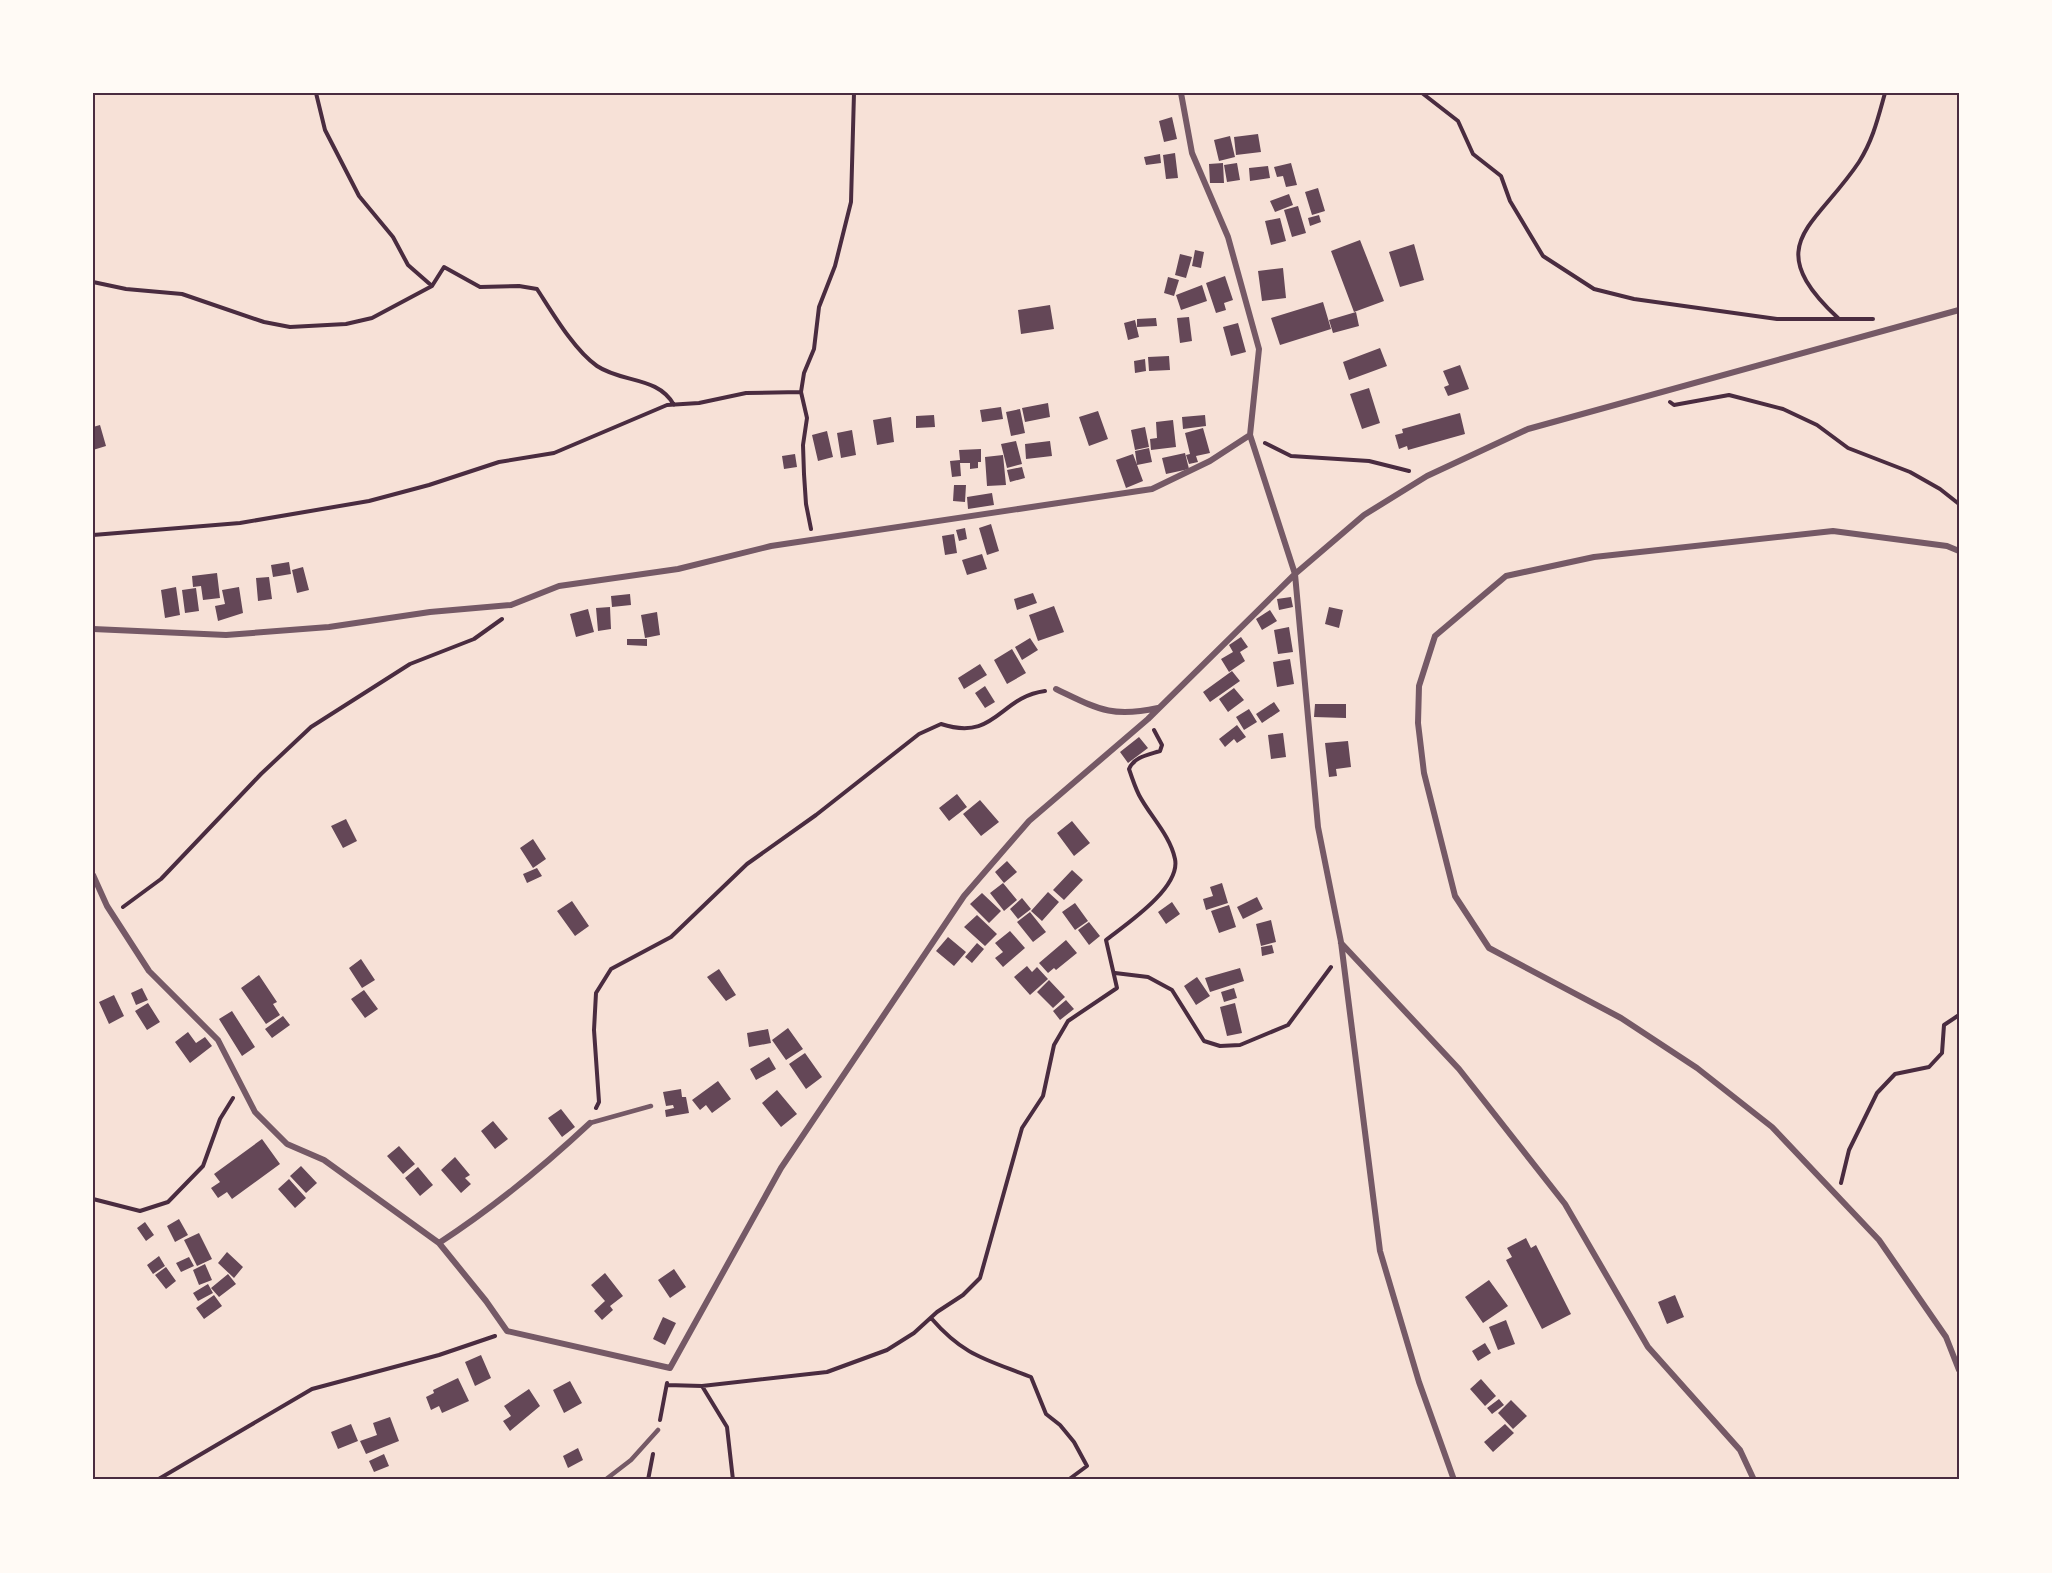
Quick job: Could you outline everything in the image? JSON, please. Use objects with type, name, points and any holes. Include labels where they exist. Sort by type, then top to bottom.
[{"type":"street","points":[[1181,93],[1192,153],[1228,237],[1259,349],[1250,435],[1295,574],[1318,826],[1341,942],[1380,1251],[1419,1382],[1454,1480]]},
{"type":"street","points":[[93,875],[112,914],[149,971],[218,1040],[255,1112],[287,1144],[324,1160],[439,1243],[486,1301],[507,1332],[670,1368],[781,1168],[964,896],[1029,821],[1148,719],[1295,574],[1364,514],[1427,476],[1528,429],[1959,310]]},
{"type":"street","points":[[93,628],[226,635],[329,627],[430,612],[511,605],[559,586],[678,569],[771,546],[1152,489],[1210,461],[1250,435]]},
{"type":"street","points":[[1959,551],[1947,546],[1833,531],[1594,557],[1506,576],[1435,636],[1419,686],[1418,723],[1424,773],[1455,896],[1489,948],[1621,1018],[1697,1068],[1772,1128],[1879,1240],[1946,1337],[1959,1370]]},
{"type":"street","points":[[1056,689],[1091,706],[1116,712],[1127,714],[1159,708]]},
{"type":"street","points":[[1341,942],[1458,1069],[1565,1204],[1648,1347],[1740,1450],[1754,1480]]},
{"type":"street","points":[[439,1243],[474,1220],[542,1168],[590,1122]]},
{"type":"lane","points":[[590,1122],[651,1106]]},
{"type":"lane","points":[[605,1480],[631,1460],[658,1430]]},
{"type":"path","points":[[316,93],[325,130],[359,195],[393,237],[408,265],[432,286]]},
{"type":"path","points":[[813,540],[806,504],[803,445],[807,418],[801,393],[804,373],[814,349],[819,308],[835,266],[851,202],[854,93]]},
{"type":"path","points":[[1422,93],[1458,121],[1473,154],[1501,176],[1510,201],[1543,256],[1594,289],[1634,299],[1777,319],[1880,319]]},
{"type":"path","points":[[1839,319],[1813,294],[1798,267],[1801,236],[1858,164],[1873,138],[1885,93]]},
{"type":"path","points":[[93,282],[126,289],[182,294],[264,322],[290,327],[346,324],[372,318],[432,286],[444,267],[480,286],[519,286],[537,289],[576,344],[598,366],[655,386],[668,394],[674,405]]},
{"type":"path","points":[[93,535],[240,523],[395,495],[499,462],[554,453],[667,405],[746,393],[801,393]]},
{"type":"path","points":[[1653,394],[1674,405],[1729,395],[1783,410],[1817,425],[1848,448],[1910,472],[1940,489],[1959,504]]},
{"type":"path","points":[[1250,435],[1291,456],[1369,461],[1427,476]]},
{"type":"path","points":[[112,914],[161,879],[261,774],[311,727],[410,664],[474,639],[500,621],[511,605]]},
{"type":"path","points":[[590,1122],[599,1102],[594,1030],[596,993],[611,969],[671,937],[747,864],[816,815],[919,734],[941,724],[960,730],[980,727],[1030,693],[1056,689]]},
{"type":"path","points":[[667,1385],[702,1386],[827,1372],[887,1350],[914,1333],[963,1295],[980,1278],[1022,1128],[1043,1096],[1054,1045],[1068,1021],[1117,988],[1106,940],[1157,899],[1175,871],[1175,859],[1160,826],[1138,794],[1129,769],[1131,764],[1142,757],[1160,751],[1162,745],[1148,719]]},
{"type":"path","points":[[1115,973],[1148,977],[1172,990],[1204,1041],[1220,1046],[1240,1045],[1288,1025],[1330,968],[1341,942]]},
{"type":"path","points":[[1839,1198],[1849,1150],[1876,1093],[1895,1074],[1929,1066],[1942,1053],[1944,1025],[1959,1015]]},
{"type":"path","points":[[93,1199],[140,1211],[168,1202],[203,1166],[220,1119],[241,1084]]},
{"type":"path","points":[[931,1318],[950,1340],[975,1356],[1031,1377],[1046,1414],[1060,1425],[1074,1442],[1088,1466],[1068,1480]]},
{"type":"path","points":[[157,1480],[312,1389],[439,1355],[507,1332]]},
{"type":"path","points":[[702,1386],[727,1427],[733,1480]]},
{"type":"building","points":[[1172,117],[1177,139],[1164,142],[1159,121]]},
{"type":"building","points":[[1258,134],[1261,152],[1236,155],[1234,137]]},
{"type":"building","points":[[1230,136],[1235,157],[1219,161],[1214,140]]},
{"type":"building","points":[[1175,153],[1178,178],[1166,179],[1163,155]]},
{"type":"building","points":[[1160,154],[1161,163],[1146,165],[1144,157]]},
{"type":"building","points":[[1223,163],[1224,183],[1210,183],[1209,164]]},
{"type":"building","points":[[1237,163],[1240,180],[1227,182],[1224,165]]},
{"type":"building","points":[[1291,163],[1297,185],[1286,187],[1283,176],[1277,177],[1274,167]]},
{"type":"building","points":[[1268,166],[1270,178],[1250,181],[1249,168]]},
{"type":"building","points":[[1318,188],[1325,211],[1312,215],[1305,192]]},
{"type":"building","points":[[1289,194],[1293,205],[1275,212],[1270,201]]},
{"type":"building","points":[[1298,206],[1306,233],[1292,237],[1284,210]]},
{"type":"building","points":[[1319,215],[1321,222],[1310,226],[1308,218]]},
{"type":"building","points":[[1280,218],[1286,241],[1271,245],[1265,221]]},
{"type":"building","points":[[1360,240],[1384,301],[1354,312],[1331,251]]},
{"type":"building","points":[[1414,244],[1424,280],[1400,287],[1389,252]]},
{"type":"building","points":[[1195,250],[1204,252],[1201,268],[1192,266]]},
{"type":"building","points":[[1180,254],[1192,257],[1186,278],[1175,275]]},
{"type":"building","points":[[1283,268],[1286,298],[1262,301],[1258,271]]},
{"type":"building","points":[[1225,276],[1233,300],[1224,303],[1226,310],[1216,313],[1206,283]]},
{"type":"building","points":[[1168,277],[1179,280],[1174,296],[1164,293]]},
{"type":"building","points":[[1202,285],[1207,301],[1181,310],[1176,295]]},
{"type":"building","points":[[1323,302],[1331,329],[1280,345],[1271,318]]},
{"type":"building","points":[[1050,305],[1054,329],[1021,334],[1018,310]]},
{"type":"building","points":[[1356,312],[1359,326],[1333,333],[1329,320]]},
{"type":"building","points":[[1189,317],[1192,341],[1180,343],[1177,318]]},
{"type":"building","points":[[1156,318],[1157,326],[1137,327],[1137,319]]},
{"type":"building","points":[[1135,320],[1139,337],[1128,340],[1124,323]]},
{"type":"building","points":[[1238,323],[1246,352],[1231,356],[1223,327]]},
{"type":"building","points":[[1380,348],[1387,366],[1349,380],[1343,362]]},
{"type":"building","points":[[1169,356],[1170,370],[1149,371],[1148,357]]},
{"type":"building","points":[[1145,359],[1146,371],[1135,373],[1134,361]]},
{"type":"building","points":[[1460,365],[1469,389],[1448,396],[1444,387],[1449,385],[1443,371]]},
{"type":"building","points":[[1369,388],[1380,423],[1362,429],[1350,394]]},
{"type":"building","points":[[1048,403],[1050,417],[1025,422],[1022,408]]},
{"type":"building","points":[[1001,407],[1003,419],[982,422],[980,410]]},
{"type":"building","points":[[1020,409],[1025,433],[1011,436],[1006,412]]},
{"type":"building","points":[[1098,411],[1108,439],[1089,446],[1079,417]]},
{"type":"building","points":[[1460,413],[1465,434],[1408,450],[1407,446],[1399,449],[1395,435],[1403,433],[1402,429]]},
{"type":"building","points":[[934,415],[935,427],[916,428],[916,416]]},
{"type":"building","points":[[1205,415],[1206,426],[1183,429],[1182,417]]},
{"type":"building","points":[[891,417],[894,442],[877,445],[873,420]]},
{"type":"building","points":[[1173,420],[1176,447],[1151,450],[1150,439],[1157,438],[1156,422]]},
{"type":"building","points":[[100,425],[106,446],[93,450],[93,427]]},
{"type":"building","points":[[1145,427],[1149,447],[1135,450],[1131,430]]},
{"type":"building","points":[[1203,428],[1210,453],[1196,456],[1198,462],[1189,464],[1186,455],[1190,454],[1185,433]]},
{"type":"building","points":[[852,430],[856,455],[841,458],[837,433]]},
{"type":"building","points":[[827,431],[833,457],[818,461],[812,435]]},
{"type":"building","points":[[1016,441],[1022,464],[1007,468],[1001,444]]},
{"type":"building","points":[[1050,441],[1052,456],[1026,459],[1025,444]]},
{"type":"building","points":[[1149,448],[1152,462],[1137,465],[1135,451]]},
{"type":"building","points":[[981,449],[981,462],[978,462],[978,468],[970,469],[970,463],[960,463],[961,476],[952,477],[950,461],[960,460],[959,450]]},
{"type":"building","points":[[1185,453],[1189,469],[1166,474],[1162,458]]},
{"type":"building","points":[[795,454],[797,467],[784,469],[782,456]]},
{"type":"building","points":[[1133,454],[1143,481],[1126,488],[1116,460]]},
{"type":"building","points":[[1003,455],[1006,485],[987,486],[985,457]]},
{"type":"building","points":[[1022,467],[1025,478],[1010,482],[1007,470]]},
{"type":"building","points":[[954,485],[966,485],[965,502],[953,501]]},
{"type":"building","points":[[992,493],[994,505],[968,509],[967,497]]},
{"type":"building","points":[[991,524],[999,551],[987,555],[979,528]]},
{"type":"building","points":[[965,528],[967,539],[959,541],[956,530]]},
{"type":"building","points":[[954,534],[957,553],[945,555],[942,536]]},
{"type":"building","points":[[982,554],[987,569],[967,575],[962,560]]},
{"type":"building","points":[[289,562],[291,574],[273,577],[271,565]]},
{"type":"building","points":[[303,567],[309,590],[297,593],[292,570]]},
{"type":"building","points":[[217,573],[220,598],[203,600],[201,586],[193,587],[192,576]]},
{"type":"building","points":[[269,577],[272,599],[258,601],[256,578]]},
{"type":"building","points":[[176,587],[180,615],[165,618],[161,590]]},
{"type":"building","points":[[239,587],[243,613],[218,621],[215,606],[225,604],[222,590]]},
{"type":"building","points":[[196,588],[199,611],[185,613],[182,590]]},
{"type":"building","points":[[1033,593],[1037,603],[1017,610],[1014,599]]},
{"type":"building","points":[[630,594],[631,605],[612,607],[611,596]]},
{"type":"building","points":[[1291,597],[1293,607],[1279,610],[1277,599]]},
{"type":"building","points":[[1054,606],[1064,632],[1038,641],[1029,615]]},
{"type":"building","points":[[610,607],[611,629],[598,631],[596,608]]},
{"type":"building","points":[[1329,607],[1343,610],[1339,628],[1325,624]]},
{"type":"building","points":[[588,609],[594,632],[576,637],[570,614]]},
{"type":"building","points":[[1270,610],[1277,621],[1262,630],[1256,619]]},
{"type":"building","points":[[657,612],[660,635],[645,638],[641,615]]},
{"type":"building","points":[[1289,627],[1293,652],[1278,654],[1274,630]]},
{"type":"building","points":[[1241,637],[1248,647],[1240,652],[1245,661],[1229,672],[1221,659],[1233,652],[1229,645]]},
{"type":"building","points":[[1030,638],[1038,650],[1022,660],[1015,647]]},
{"type":"building","points":[[627,639],[647,639],[647,646],[627,645]]},
{"type":"building","points":[[1012,649],[1026,673],[1007,684],[994,660]]},
{"type":"building","points":[[1290,659],[1294,684],[1277,687],[1273,662]]},
{"type":"building","points":[[980,664],[987,675],[964,689],[958,678]]},
{"type":"building","points":[[1232,671],[1240,681],[1210,702],[1203,692]]},
{"type":"building","points":[[985,686],[995,702],[985,708],[975,693]]},
{"type":"building","points":[[1234,688],[1244,700],[1228,712],[1219,699]]},
{"type":"building","points":[[1274,702],[1280,711],[1262,723],[1256,714]]},
{"type":"building","points":[[1315,704],[1346,704],[1346,718],[1314,717]]},
{"type":"building","points":[[1249,709],[1257,722],[1244,730],[1236,717]]},
{"type":"building","points":[[1237,725],[1246,737],[1237,743],[1234,739],[1225,747],[1219,739]]},
{"type":"building","points":[[1283,733],[1286,757],[1271,759],[1268,735]]},
{"type":"building","points":[[1139,737],[1148,748],[1128,763],[1120,752]]},
{"type":"building","points":[[1348,741],[1351,767],[1336,769],[1337,776],[1329,777],[1325,743]]},
{"type":"building","points":[[957,794],[967,807],[949,821],[939,808]]},
{"type":"building","points":[[980,800],[999,822],[981,836],[963,814]]},
{"type":"building","points":[[346,819],[357,841],[343,848],[331,826]]},
{"type":"building","points":[[1072,821],[1090,843],[1074,856],[1057,833]]},
{"type":"building","points":[[533,839],[546,859],[533,868],[520,848]]},
{"type":"building","points":[[1007,861],[1017,872],[1004,883],[995,872]]},
{"type":"building","points":[[537,868],[542,876],[527,883],[523,874]]},
{"type":"building","points":[[1072,870],[1083,880],[1064,900],[1053,890]]},
{"type":"building","points":[[1003,883],[1017,900],[1004,911],[990,893]]},
{"type":"building","points":[[1222,883],[1228,903],[1206,910],[1203,899],[1213,896],[1210,887]]},
{"type":"building","points":[[1048,892],[1059,902],[1042,921],[1031,911]]},
{"type":"building","points":[[982,893],[1001,911],[989,923],[970,904]]},
{"type":"building","points":[[1257,897],[1263,909],[1243,919],[1237,907]]},
{"type":"building","points":[[1022,898],[1031,909],[1018,919],[1010,909]]},
{"type":"building","points":[[572,901],[589,926],[575,936],[557,911]]},
{"type":"building","points":[[1172,902],[1180,914],[1166,924],[1158,912]]},
{"type":"building","points":[[1075,903],[1088,921],[1075,930],[1062,912]]},
{"type":"building","points":[[1229,905],[1236,927],[1219,933],[1211,911]]},
{"type":"building","points":[[1030,912],[1046,932],[1033,942],[1017,922]]},
{"type":"building","points":[[977,915],[997,934],[985,946],[964,927]]},
{"type":"building","points":[[1271,920],[1276,942],[1261,946],[1256,924]]},
{"type":"building","points":[[1089,922],[1100,936],[1089,945],[1078,930]]},
{"type":"building","points":[[1010,931],[1025,948],[1003,967],[995,958],[1003,952],[995,943]]},
{"type":"building","points":[[948,937],[966,952],[954,966],[936,951]]},
{"type":"building","points":[[1066,940],[1077,953],[1056,970],[1054,968],[1048,973],[1039,963]]},
{"type":"building","points":[[977,943],[984,949],[972,963],[965,957]]},
{"type":"building","points":[[1272,945],[1274,953],[1262,956],[1261,947]]},
{"type":"building","points":[[361,959],[375,980],[362,988],[349,968]]},
{"type":"building","points":[[1027,966],[1032,972],[1037,967],[1048,979],[1030,995],[1014,977]]},
{"type":"building","points":[[1240,968],[1244,981],[1210,992],[1205,978]]},
{"type":"building","points":[[719,969],[736,995],[726,1001],[707,977]]},
{"type":"building","points":[[259,975],[277,1002],[273,1004],[280,1015],[266,1024],[241,988]]},
{"type":"building","points":[[1197,977],[1210,996],[1196,1005],[1184,986]]},
{"type":"building","points":[[1049,980],[1065,997],[1053,1008],[1037,992]]},
{"type":"building","points":[[142,988],[148,1000],[136,1005],[131,993]]},
{"type":"building","points":[[1234,988],[1237,998],[1224,1002],[1221,992]]},
{"type":"building","points":[[364,990],[378,1009],[365,1018],[351,999]]},
{"type":"building","points":[[114,995],[124,1016],[109,1024],[99,1002]]},
{"type":"building","points":[[1066,1000],[1074,1009],[1060,1020],[1053,1011]]},
{"type":"building","points":[[148,1003],[160,1022],[147,1030],[135,1011]]},
{"type":"building","points":[[1235,1003],[1242,1033],[1227,1036],[1220,1007]]},
{"type":"building","points":[[232,1011],[255,1047],[242,1056],[219,1019]]},
{"type":"building","points":[[283,1016],[290,1025],[272,1038],[265,1029]]},
{"type":"building","points":[[788,1028],[803,1049],[786,1060],[772,1040]]},
{"type":"building","points":[[768,1029],[771,1043],[749,1047],[747,1033]]},
{"type":"building","points":[[188,1032],[196,1043],[205,1037],[212,1046],[190,1063],[175,1042]]},
{"type":"building","points":[[805,1053],[822,1077],[806,1089],[789,1064]]},
{"type":"building","points":[[769,1057],[776,1069],[756,1080],[750,1069]]},
{"type":"building","points":[[718,1081],[731,1099],[712,1113],[706,1105],[700,1110],[692,1100]]},
{"type":"building","points":[[681,1089],[682,1097],[686,1097],[689,1113],[666,1117],[665,1110],[674,1108],[673,1105],[666,1106],[663,1092]]},
{"type":"building","points":[[777,1090],[797,1114],[781,1127],[762,1103]]},
{"type":"building","points":[[561,1109],[575,1127],[562,1137],[548,1118]]},
{"type":"building","points":[[493,1121],[508,1139],[495,1149],[481,1131]]},
{"type":"building","points":[[262,1139],[280,1164],[232,1199],[227,1192],[218,1198],[211,1188],[220,1182],[214,1174]]},
{"type":"building","points":[[399,1146],[415,1164],[403,1174],[387,1156]]},
{"type":"building","points":[[455,1157],[470,1175],[465,1178],[471,1184],[461,1193],[441,1170]]},
{"type":"building","points":[[301,1166],[317,1183],[306,1193],[290,1176]]},
{"type":"building","points":[[418,1167],[433,1185],[420,1196],[405,1178]]},
{"type":"building","points":[[289,1179],[306,1198],[295,1208],[278,1189]]},
{"type":"building","points":[[179,1219],[188,1235],[175,1242],[167,1226]]},
{"type":"building","points":[[145,1222],[154,1235],[146,1241],[137,1228]]},
{"type":"building","points":[[199,1233],[212,1259],[197,1266],[184,1240]]},
{"type":"building","points":[[1526,1238],[1531,1248],[1536,1245],[1571,1314],[1542,1329],[1506,1260],[1512,1257],[1507,1248]]},
{"type":"building","points":[[227,1252],[243,1267],[234,1278],[218,1263]]},
{"type":"building","points":[[159,1256],[165,1266],[153,1274],[147,1265]]},
{"type":"building","points":[[189,1257],[194,1266],[181,1272],[176,1263]]},
{"type":"building","points":[[205,1264],[212,1280],[199,1285],[193,1270]]},
{"type":"building","points":[[166,1267],[176,1281],[166,1289],[155,1275]]},
{"type":"building","points":[[674,1269],[686,1287],[670,1298],[658,1280]]},
{"type":"building","points":[[605,1273],[623,1296],[610,1306],[613,1310],[602,1320],[594,1311],[605,1301],[591,1285]]},
{"type":"building","points":[[228,1274],[236,1284],[219,1297],[211,1288]]},
{"type":"building","points":[[1489,1280],[1508,1306],[1483,1323],[1465,1297]]},
{"type":"building","points":[[208,1284],[213,1293],[198,1301],[193,1293]]},
{"type":"building","points":[[214,1295],[222,1306],[204,1319],[196,1308]]},
{"type":"building","points":[[1675,1295],[1684,1317],[1667,1324],[1658,1302]]},
{"type":"building","points":[[663,1317],[676,1323],[665,1345],[653,1339]]},
{"type":"building","points":[[1506,1320],[1515,1344],[1498,1350],[1489,1327]]},
{"type":"building","points":[[1485,1343],[1491,1353],[1478,1361],[1472,1351]]},
{"type":"building","points":[[481,1355],[491,1378],[475,1386],[465,1362]]},
{"type":"building","points":[[458,1378],[469,1401],[442,1413],[439,1406],[431,1410],[426,1397],[434,1393],[433,1390]]},
{"type":"building","points":[[1481,1379],[1496,1396],[1485,1406],[1470,1389]]},
{"type":"building","points":[[570,1381],[582,1403],[564,1413],[553,1390]]},
{"type":"building","points":[[529,1389],[540,1406],[510,1431],[503,1421],[511,1416],[504,1406]]},
{"type":"building","points":[[1499,1399],[1504,1405],[1492,1414],[1487,1408]]},
{"type":"building","points":[[1511,1400],[1527,1416],[1513,1429],[1498,1413]]},
{"type":"building","points":[[390,1417],[399,1441],[366,1454],[360,1441],[377,1435],[373,1423]]},
{"type":"building","points":[[351,1424],[358,1441],[338,1449],[331,1432]]},
{"type":"building","points":[[1505,1424],[1514,1433],[1493,1452],[1484,1442]]},
{"type":"building","points":[[578,1448],[583,1460],[568,1468],[563,1456]]},
{"type":"building","points":[[384,1454],[389,1466],[374,1472],[369,1461]]}]
